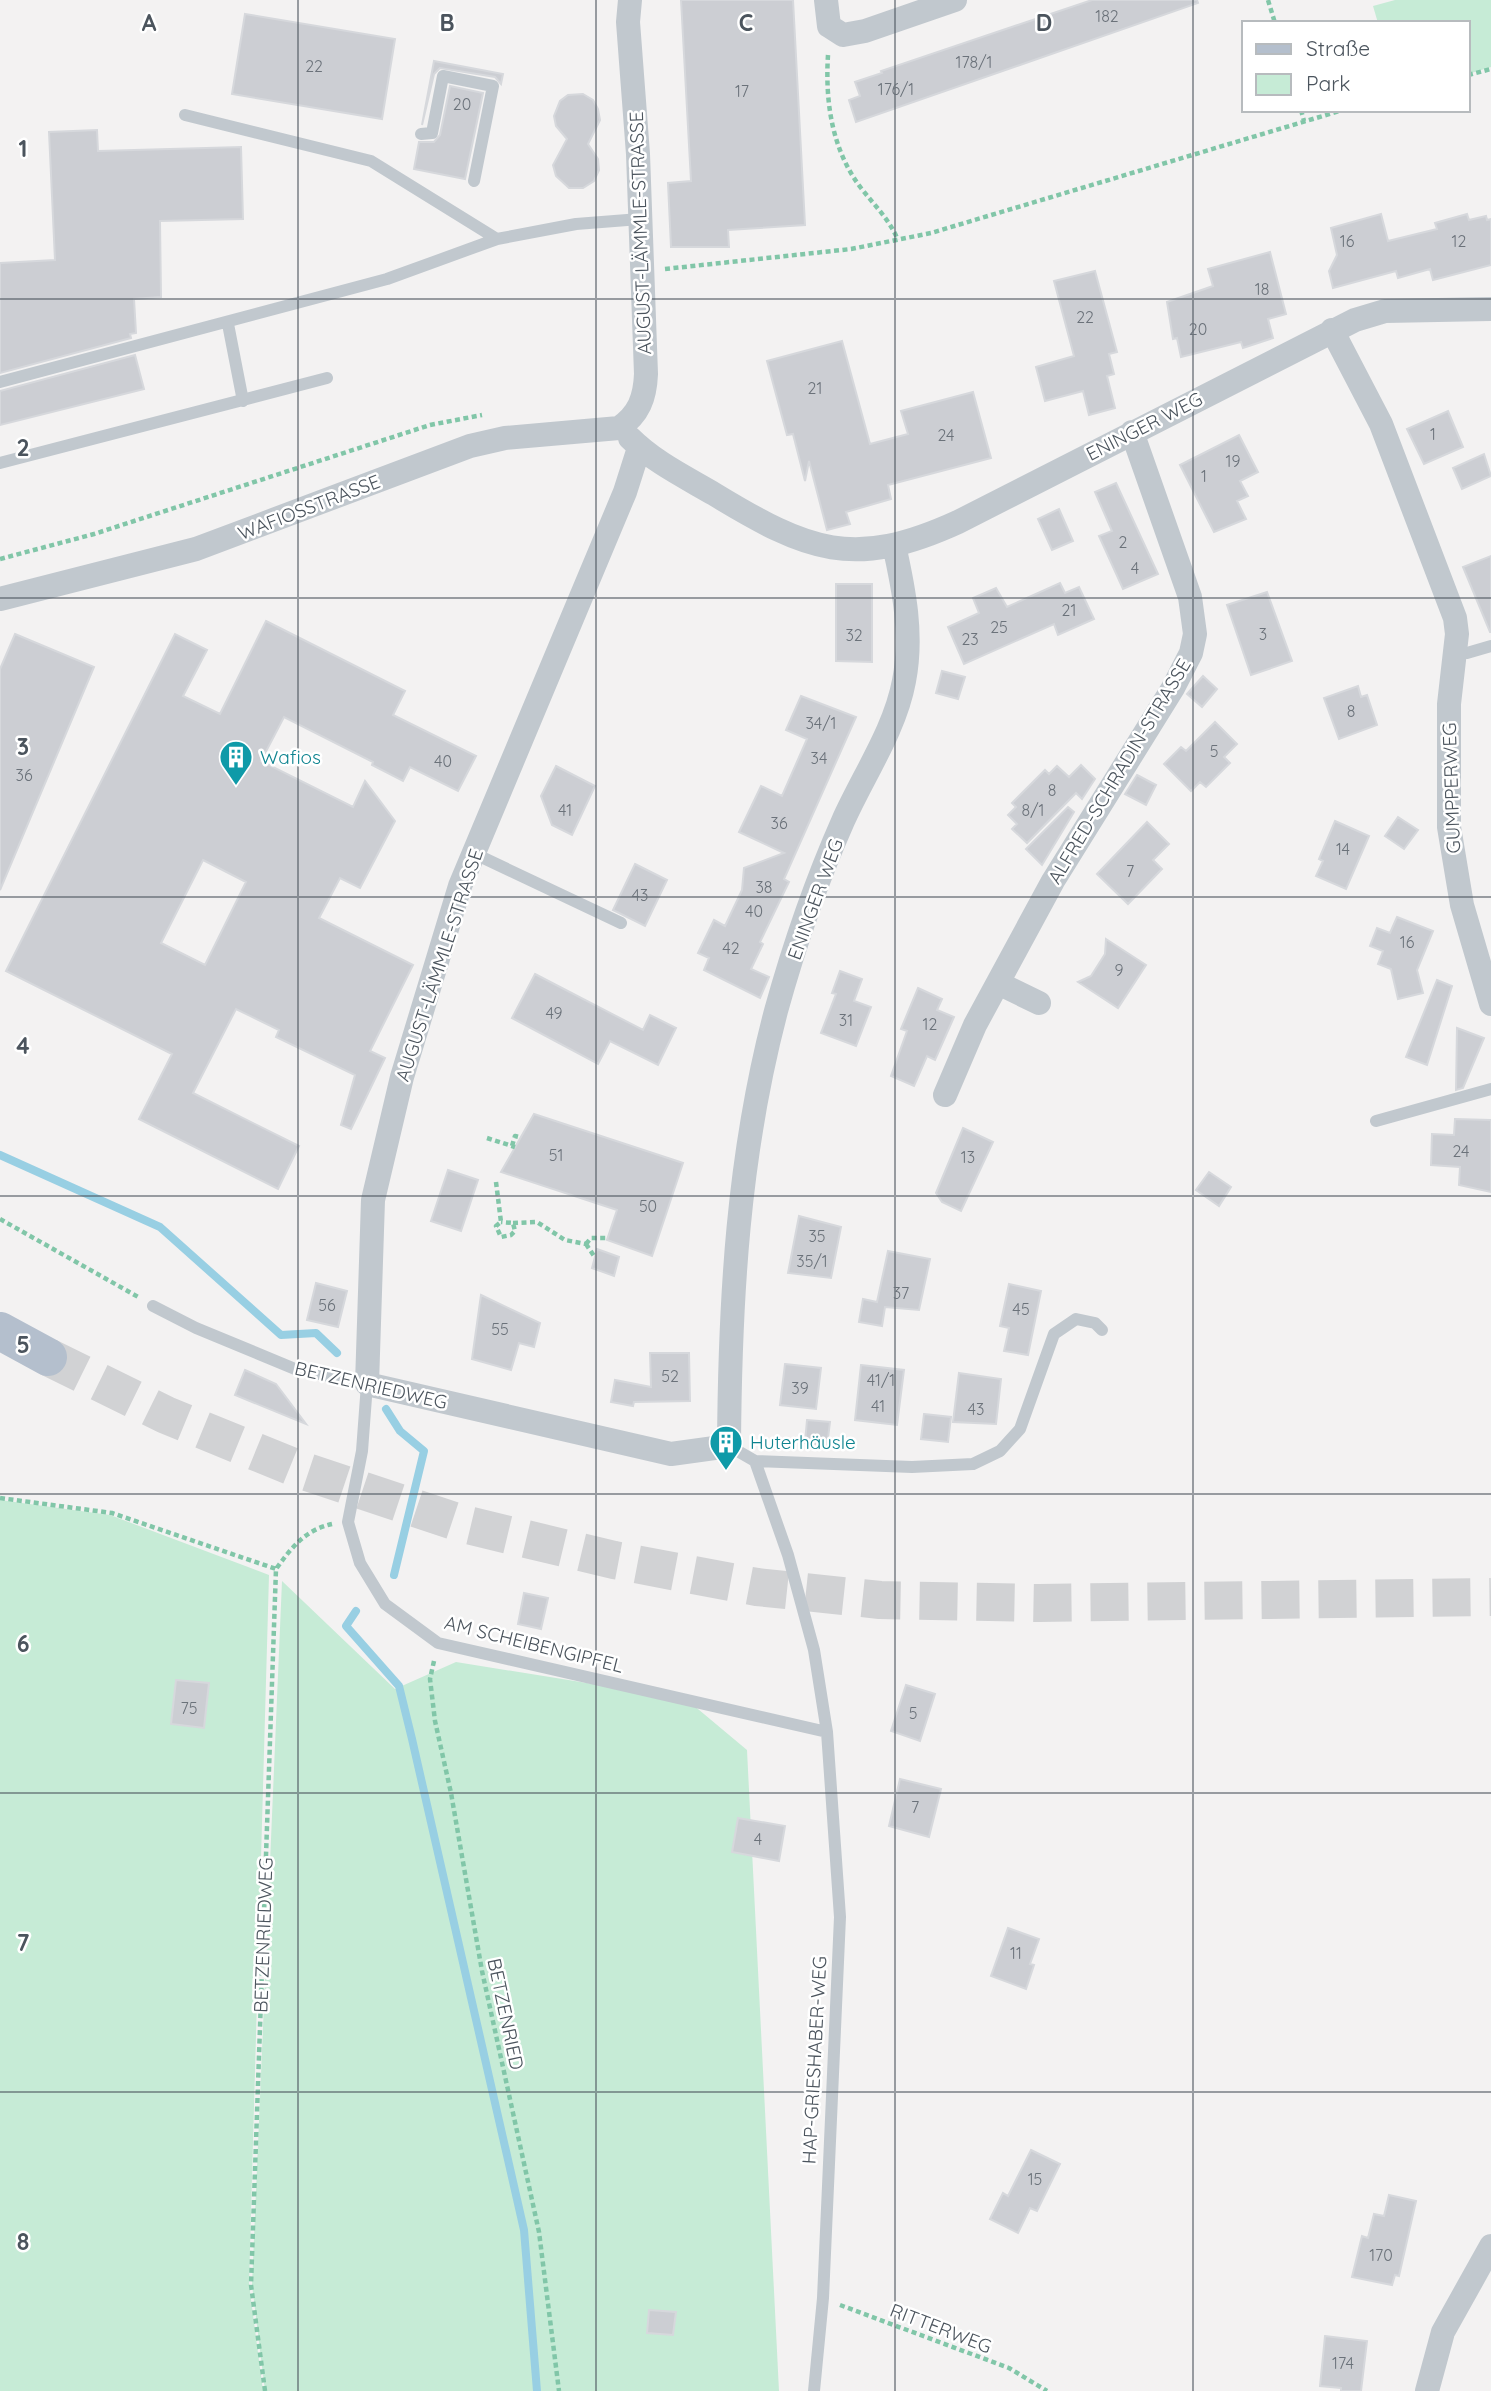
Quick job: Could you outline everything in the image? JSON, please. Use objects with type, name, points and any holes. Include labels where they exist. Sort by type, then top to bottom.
[{"type":"main road","points":[[0,1331],[48,1357]]},
{"type":"street","name":"AUGUST-LÄMMLE-STRASSE","points":[[619,428],[633,418],[645,391],[640,219],[628,22],[630,0]]},
{"type":"street","points":[[826,0],[830,26],[836,33],[843,35],[865,31],[955,0]]},
{"type":"street","name":"ENINGER WEG","points":[[729,1446],[733,1268],[752,1116],[777,1009],[818,881],[890,723],[904,683],[908,623],[894,545],[958,522],[1332,330],[1385,311],[1491,309]]},
{"type":"street","name":"GUMPPERWEG","points":[[1332,330],[1381,424],[1450,601],[1457,634],[1449,704],[1450,839],[1462,905],[1491,1004]]},
{"type":"street","points":[[619,428],[639,448],[769,528],[790,537],[832,548],[858,550],[894,545]]},
{"type":"street","name":"WAFIOSSTRASSE","points":[[0,599],[196,549],[470,446],[505,438],[619,428]]},
{"type":"street","name":"ALFRED-SCHRADIN-STRASSE","points":[[945,1095],[975,1025],[1065,861],[1173,688],[1191,653],[1195,635],[1190,597],[1132,432]]},
{"type":"street","name":"AUGUST-LÄMMLE-STRASSE","points":[[367,1384],[371,1327],[369,1234],[379,1166],[439,951],[473,853],[625,492],[639,448]]},
{"type":"street","points":[[998,983],[1039,1003]]},
{"type":"street","name":"BETZENRIEDWEG","points":[[367,1384],[671,1454],[729,1446]]},
{"type":"street","points":[[1427,2391],[1443,2332],[1491,2246]]},
{"type":"lane","points":[[421,134],[432,133],[443,76],[492,86],[474,181]]},
{"type":"lane","points":[[185,115],[371,161],[497,239]]},
{"type":"lane","points":[[0,382],[228,324],[387,279],[497,239],[576,224],[640,219]]},
{"type":"lane","points":[[228,324],[243,401]]},
{"type":"lane","points":[[0,463],[327,378]]},
{"type":"lane","points":[[1455,652],[1467,653],[1491,646]]},
{"type":"lane","points":[[473,853],[621,923]]},
{"type":"lane","points":[[1376,1121],[1491,1088]]},
{"type":"lane","name":"BETZENRIEDWEG","points":[[153,1306],[196,1328],[295,1369],[367,1384]]},
{"type":"lane","points":[[729,1446],[755,1461],[912,1467],[974,1464],[1000,1451],[1020,1429],[1054,1334],[1076,1319],[1095,1324],[1102,1330]]},
{"type":"lane","name":"AM SCHEIBENGIPFEL","points":[[367,1384],[362,1451],[348,1521],[360,1563],[385,1604],[438,1643],[827,1731]]},
{"type":"lane","name":"HAP-GRIESHABER-WEG","points":[[755,1461],[803,1603],[814,1650],[827,1731],[840,1917],[822,2298],[814,2391]]},
{"type":"path","points":[[1268,0],[1274,21]]},
{"type":"path","points":[[836,33],[828,56],[831,124],[842,160],[882,210],[898,240]]},
{"type":"path","points":[[1470,74],[1491,69]]},
{"type":"path","points":[[1302,112],[1304,121]]},
{"type":"path","points":[[641,270],[799,255],[932,233],[1336,112]]},
{"type":"path","points":[[0,559],[94,534],[430,425],[494,414]]},
{"type":"path","points":[[487,1138],[514,1147],[515,1136],[519,1137]]},
{"type":"path","points":[[496,1182],[501,1222]]},
{"type":"path","points":[[0,1219],[153,1306]]},
{"type":"path","points":[[513,1223],[515,1231],[511,1236],[501,1237],[496,1226],[501,1222],[537,1222],[565,1240],[586,1244],[594,1256]]},
{"type":"path","points":[[586,1244],[591,1238],[606,1238]]},
{"type":"path","points":[[0,1499],[112,1513],[276,1569],[298,1540],[319,1527],[348,1521]]},
{"type":"path","name":"BETZENRIEDWEG","points":[[265,2391],[251,2285],[276,1569]]},
{"type":"path","name":"BETZENRIED","points":[[438,1643],[430,1679],[435,1721],[451,1793],[482,1970],[539,2232],[559,2391]]},
{"type":"path","name":"RITTERWEG","points":[[822,2298],[1009,2368],[1046,2391]]},
{"type":"green space","points":[[1395,0],[1491,0],[1491,67],[1470,73],[1470,21],[1377,21],[1373,6]]},
{"type":"green space","points":[[0,1500],[110,1515],[269,1575],[249,2284],[263,2391],[0,2391]]},
{"type":"green space","points":[[282,1581],[395,1689],[456,1662],[686,1699],[747,1750],[779,2391],[265,2391],[252,2285]]},
{"type":"building","points":[[681,0],[793,0],[805,225],[728,230],[729,247],[671,247],[668,183],[691,181]]},
{"type":"building","points":[[1092,0],[1197,0],[1198,3],[856,122],[849,100],[860,96],[855,82]]},
{"type":"building","points":[[245,14],[395,39],[382,119],[232,94]]},
{"type":"building","points":[[434,61],[503,74],[501,84],[495,77],[440,68],[434,74],[422,125]]},
{"type":"building","points":[[450,86],[483,93],[465,179],[414,169],[419,142],[434,142],[440,135]]},
{"type":"building","points":[[583,94],[593,100],[598,109],[600,120],[588,144],[598,159],[599,170],[594,181],[583,188],[569,188],[556,176],[553,165],[567,139],[556,126],[554,116],[560,101],[568,95]]},
{"type":"building","points":[[97,130],[98,151],[241,147],[243,219],[160,221],[161,297],[134,299],[136,333],[130,334],[131,338],[0,373],[0,263],[55,260],[49,132]]},
{"type":"building","points":[[1381,214],[1388,241],[1437,229],[1435,223],[1467,214],[1469,220],[1486,216],[1487,220],[1491,219],[1491,265],[1433,280],[1430,269],[1398,278],[1396,271],[1333,288],[1329,271],[1337,255],[1331,228]]},
{"type":"building","points":[[1270,252],[1286,314],[1268,319],[1273,338],[1243,348],[1241,342],[1181,357],[1177,338],[1173,339],[1167,302],[1213,286],[1208,269]]},
{"type":"building","points":[[1095,271],[1117,352],[1109,354],[1114,374],[1107,376],[1115,408],[1089,415],[1083,391],[1045,401],[1036,367],[1074,356],[1054,281]]},
{"type":"building","points":[[842,341],[870,444],[908,434],[901,411],[973,392],[991,458],[888,485],[891,499],[846,512],[850,524],[827,530],[809,461],[805,481],[793,434],[787,435],[767,361]]},
{"type":"building","points":[[135,355],[144,389],[0,425],[0,391]]},
{"type":"building","points":[[1448,411],[1463,447],[1424,464],[1407,429]]},
{"type":"building","points":[[1239,435],[1258,472],[1240,481],[1248,496],[1237,501],[1246,519],[1214,532],[1180,465]]},
{"type":"building","points":[[1484,454],[1491,476],[1462,489],[1453,468]]},
{"type":"building","points":[[1116,483],[1158,574],[1123,589],[1099,536],[1112,531],[1095,492]]},
{"type":"building","points":[[1059,509],[1073,541],[1052,550],[1038,519]]},
{"type":"building","points":[[1491,556],[1491,632],[1490,632],[1463,567]]},
{"type":"building","points":[[1060,583],[1065,593],[1079,587],[1094,619],[1058,635],[1054,624],[964,664],[948,627],[979,613],[973,598],[996,588],[1007,607]]},
{"type":"building","points":[[836,584],[872,584],[872,662],[836,661]]},
{"type":"building","points":[[1267,592],[1292,661],[1251,675],[1227,605]]},
{"type":"building","points":[[266,621],[405,691],[393,715],[476,756],[458,791],[410,767],[403,781],[372,765],[373,762],[284,717],[261,761],[353,807],[365,781],[395,821],[360,888],[340,878],[319,918],[413,965],[370,1051],[385,1058],[351,1129],[341,1125],[355,1075],[276,1037],[279,1030],[236,1009],[193,1093],[299,1146],[278,1189],[139,1119],[172,1054],[6,971],[175,634],[207,650],[183,696],[220,714]],"holes":[[[203,860],[246,882],[205,965],[161,943]]]},
{"type":"building","points":[[15,634],[94,667],[0,890],[0,669]]},
{"type":"building","points":[[942,671],[965,677],[958,699],[936,693]]},
{"type":"building","points":[[1203,676],[1217,689],[1202,707],[1187,694]]},
{"type":"building","points":[[1358,686],[1361,697],[1367,695],[1377,725],[1339,739],[1324,698]]},
{"type":"building","points":[[801,696],[856,717],[784,879],[789,882],[760,942],[763,944],[751,969],[769,977],[760,998],[704,970],[709,958],[698,953],[714,920],[725,926],[742,890],[744,868],[784,853],[739,832],[761,786],[782,796],[807,739],[786,730]]},
{"type":"building","points":[[1215,722],[1237,744],[1224,757],[1230,763],[1206,787],[1200,782],[1191,791],[1164,764],[1181,747],[1186,751]]},
{"type":"building","points":[[1081,765],[1095,779],[1082,799],[1076,793],[1027,843],[1012,829],[1017,824],[1008,815],[1016,807],[1012,803],[1045,770],[1049,774],[1057,766],[1069,777]]},
{"type":"building","points":[[556,766],[595,786],[572,835],[552,825],[541,796]]},
{"type":"building","points":[[1137,775],[1156,785],[1146,805],[1125,794]]},
{"type":"building","points":[[1068,807],[1074,812],[1042,865],[1026,849]]},
{"type":"building","points":[[1398,817],[1418,830],[1404,849],[1385,836]]},
{"type":"building","points":[[1335,821],[1369,836],[1346,889],[1316,876],[1323,861],[1319,859]]},
{"type":"building","points":[[1147,822],[1169,844],[1153,860],[1162,869],[1128,904],[1097,874]]},
{"type":"building","points":[[635,864],[667,880],[645,926],[613,910]]},
{"type":"building","points":[[1397,917],[1433,931],[1417,970],[1423,993],[1398,999],[1391,969],[1378,964],[1383,951],[1370,946],[1377,928],[1390,933]]},
{"type":"building","points":[[1106,939],[1146,965],[1118,1008],[1078,982],[1091,976],[1105,954]]},
{"type":"building","points":[[840,971],[862,979],[854,1001],[871,1007],[856,1046],[821,1033],[836,994],[832,993]]},
{"type":"building","points":[[535,974],[643,1030],[650,1015],[676,1028],[658,1065],[610,1041],[598,1064],[512,1018]]},
{"type":"building","points":[[1437,980],[1452,986],[1427,1065],[1406,1057]]},
{"type":"building","points":[[918,988],[942,999],[937,1010],[954,1017],[935,1060],[927,1056],[914,1086],[891,1076],[907,1031],[901,1029]]},
{"type":"building","points":[[1457,1028],[1484,1038],[1463,1088],[1456,1090]]},
{"type":"building","points":[[534,1114],[683,1163],[652,1256],[607,1240],[617,1210],[501,1172]]},
{"type":"building","points":[[1455,1119],[1491,1120],[1491,1192],[1459,1185],[1460,1167],[1431,1165],[1432,1134],[1454,1135]]},
{"type":"building","points":[[963,1128],[993,1142],[961,1211],[942,1202],[936,1193]]},
{"type":"building","points":[[448,1170],[478,1180],[461,1231],[431,1221]]},
{"type":"building","points":[[1209,1172],[1231,1187],[1219,1206],[1196,1190]]},
{"type":"building","points":[[799,1216],[841,1227],[831,1278],[788,1273]]},
{"type":"building","points":[[597,1249],[619,1257],[614,1276],[592,1268]]},
{"type":"building","points":[[888,1251],[930,1259],[919,1310],[885,1307],[882,1326],[859,1322],[863,1299],[877,1302]]},
{"type":"building","points":[[316,1283],[347,1291],[338,1327],[307,1320]]},
{"type":"building","points":[[1009,1284],[1041,1291],[1028,1355],[1004,1351],[1009,1328],[1000,1326]]},
{"type":"building","points":[[481,1295],[540,1323],[534,1347],[519,1343],[511,1370],[472,1359]]},
{"type":"building","points":[[650,1353],[689,1353],[690,1401],[634,1402],[633,1406],[611,1402],[615,1380],[651,1387]]},
{"type":"building","points":[[785,1364],[821,1368],[816,1409],[780,1405]]},
{"type":"building","points":[[861,1365],[904,1370],[897,1425],[855,1420]]},
{"type":"building","points":[[245,1370],[276,1384],[306,1424],[235,1395]]},
{"type":"building","points":[[959,1373],[1001,1379],[996,1424],[953,1422]]},
{"type":"building","points":[[924,1414],[951,1417],[948,1442],[921,1439]]},
{"type":"building","points":[[807,1420],[830,1422],[827,1446],[805,1443]]},
{"type":"building","points":[[524,1593],[548,1598],[541,1629],[518,1624]]},
{"type":"building","points":[[176,1680],[209,1683],[204,1728],[171,1724]]},
{"type":"building","points":[[906,1685],[935,1694],[920,1741],[891,1731]]},
{"type":"building","points":[[900,1779],[941,1789],[929,1837],[889,1826]]},
{"type":"building","points":[[738,1818],[785,1826],[779,1861],[732,1852]]},
{"type":"building","points":[[1008,1928],[1039,1939],[1030,1964],[1034,1965],[1026,1989],[991,1976]]},
{"type":"building","points":[[1031,2150],[1060,2164],[1037,2211],[1030,2208],[1018,2233],[990,2219],[1003,2193],[1008,2196]]},
{"type":"building","points":[[1389,2195],[1416,2201],[1399,2276],[1395,2275],[1392,2285],[1352,2277],[1362,2236],[1368,2238],[1374,2214],[1384,2216]]},
{"type":"building","points":[[649,2310],[676,2312],[673,2335],[647,2333]]},
{"type":"building","points":[[1325,2336],[1367,2341],[1361,2391],[1341,2391],[1341,2388],[1320,2386]]},
{"type":"waterway","points":[[0,1155],[160,1227],[281,1335],[316,1333],[337,1353]]},
{"type":"waterway","points":[[386,1409],[400,1431],[424,1451],[394,1575]]},
{"type":"waterway","points":[[356,1611],[346,1626],[399,1686],[412,1739],[524,2230],[537,2391]]},
{"type":"tunnel","points":[[48,1357],[166,1415],[298,1469],[463,1524],[614,1560],[757,1587],[880,1600],[1039,1603],[1491,1597]]},
{"type":"place","name":"Wafios","points":[[236,787]]},
{"type":"place","name":"Huterhäusle","points":[[726,1472]]}]
